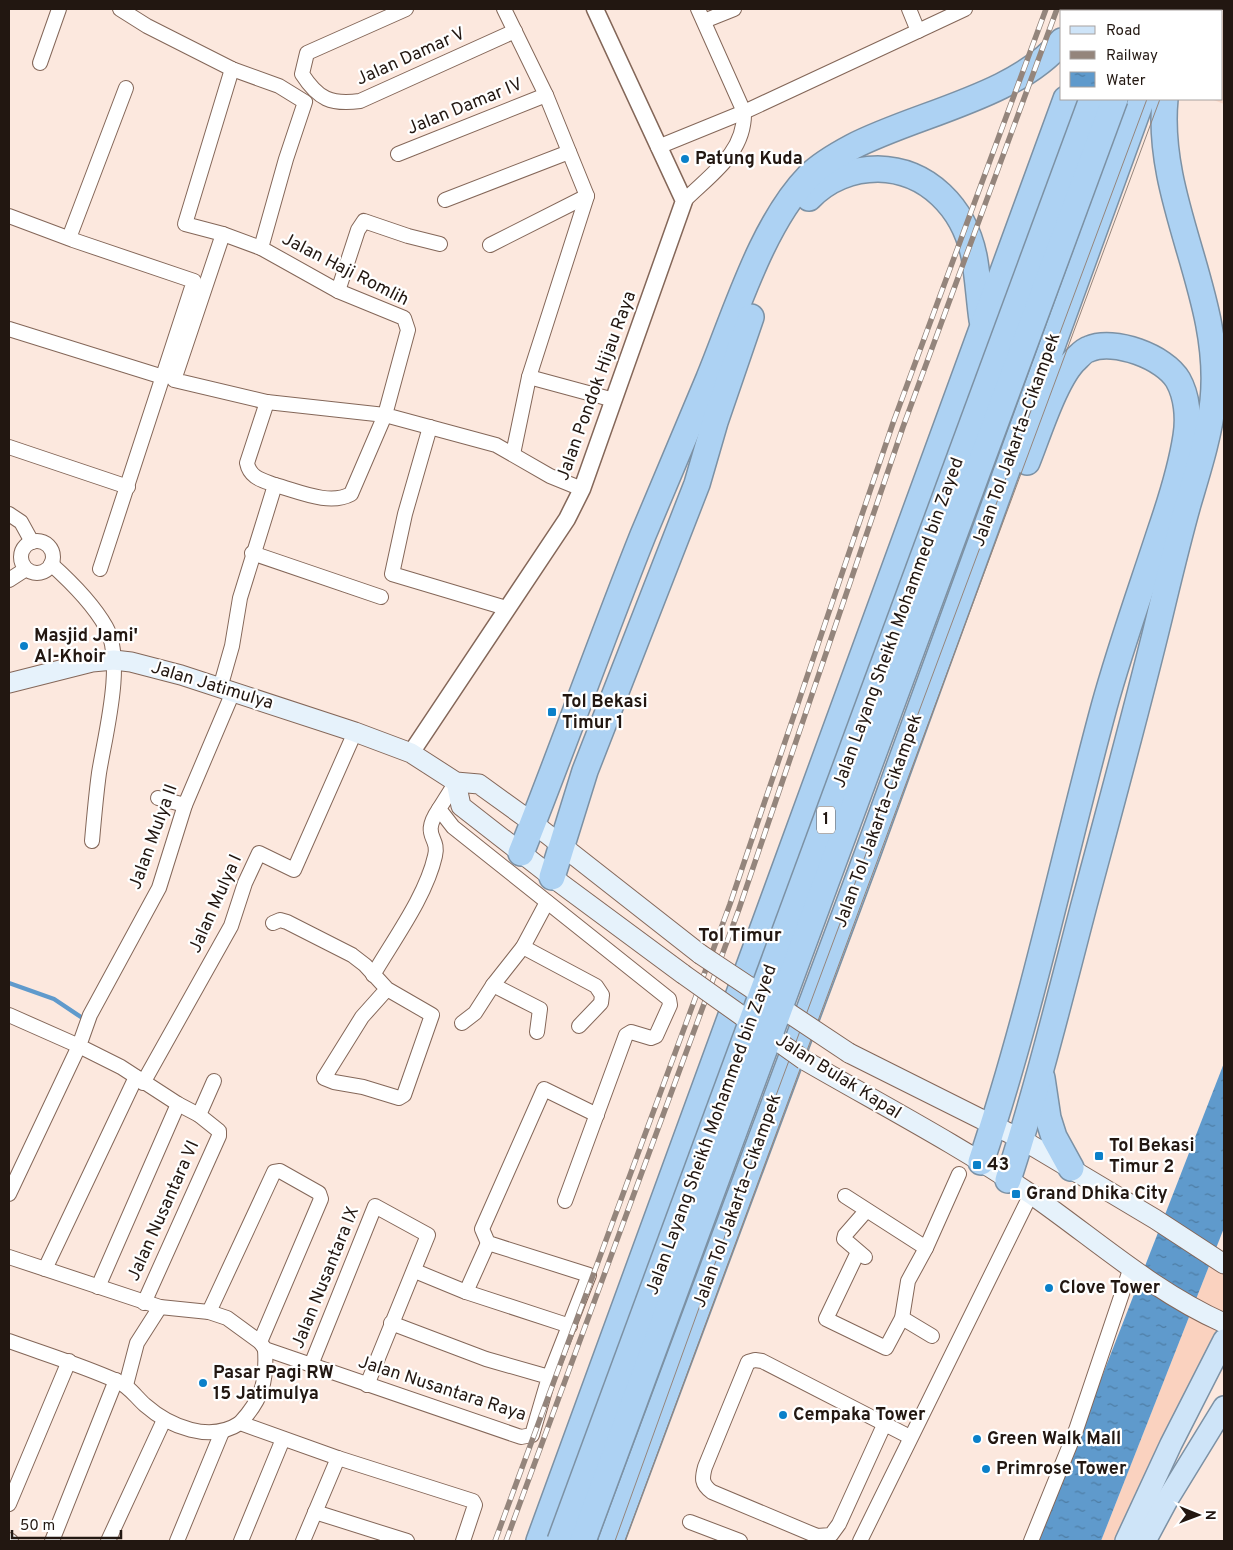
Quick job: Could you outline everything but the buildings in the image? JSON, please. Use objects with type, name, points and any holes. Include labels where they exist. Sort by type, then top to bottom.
[{"type":"highway","points":[[521,853],[559,759],[643,536],[756,264],[781,211],[812,173],[837,155],[891,129],[969,100],[1000,85],[1043,60],[1060,43]]},
{"type":"highway","name":"1","points":[[539,1541],[1066,100]]},
{"type":"highway","name":"Jalan Layang Sheikh Mohammed bin Zayed","points":[[560,1541],[1092,100]]},
{"type":"highway","name":"Jalan Layang Sheikh Mohammed bin Zayed","points":[[583,1541],[1115,100]]},
{"type":"highway","name":"Jalan Tol Jakarta–Cikampek","points":[[611,1541],[867,855],[1142,100]]},
{"type":"highway","points":[[1008,1180],[1040,1071],[1139,705],[1175,552],[1204,448],[1213,401],[1214,364],[1208,318],[1172,185],[1164,131],[1165,100]]},
{"type":"highway","points":[[552,877],[585,771],[697,484],[714,422],[768,268],[781,236],[796,212],[818,188],[837,177],[864,169],[889,169],[916,176],[931,185],[956,210],[968,235],[974,255],[982,325]]},
{"type":"highway","points":[[867,855],[880,834],[1052,400],[1064,377],[1074,360],[1090,349],[1108,346],[1125,348],[1155,360],[1168,368],[1178,379],[1186,403],[1187,433],[1179,474],[1104,704],[1021,1034],[981,1162]]},
{"type":"highway","points":[[559,759],[585,771]]},
{"type":"highway","points":[[1040,1071],[1048,1118],[1054,1137],[1071,1168]]},
{"type":"main road","name":"Jalan Jatimulya","points":[[9,683],[92,662],[114,660],[144,665],[227,690],[411,752]]},
{"type":"main road","name":"Jalan Bulak Kapal","points":[[411,752],[456,782],[479,784],[533,823],[562,848],[700,954],[849,1053],[1021,1139],[1156,1219],[1224,1264]]},
{"type":"main road","name":"Jalan Bulak Kapal","points":[[456,782],[461,806],[682,974],[804,1060],[981,1162],[1030,1194],[1131,1267],[1219,1321]]},
{"type":"main road","points":[[1145,1541],[1159,1494],[1224,1340]]},
{"type":"main road","points":[[1126,1541],[1224,1407]]},
{"type":"street","points":[[40,63],[59,9]]},
{"type":"street","name":"Jalan Haji Romlih","points":[[120,9],[147,26],[232,69],[279,86],[305,102],[286,159],[261,248],[338,291],[404,318],[407,324],[408,330],[385,415],[351,494],[342,499],[332,500],[275,485],[256,478],[249,471],[247,463],[267,402]]},
{"type":"street","name":"Jalan Damar V","points":[[406,9],[307,53],[302,74],[310,86],[326,100],[344,103],[360,101],[515,31]]},
{"type":"street","points":[[504,9],[546,95],[587,196],[529,377],[513,454]]},
{"type":"street","points":[[594,9],[684,201],[738,144],[745,127],[744,112],[701,15],[734,9]]},
{"type":"street","points":[[909,9],[918,31]]},
{"type":"street","points":[[658,147],[744,112],[965,9]]},
{"type":"street","points":[[232,69],[185,224],[223,234],[261,248]]},
{"type":"street","points":[[69,238],[126,88]]},
{"type":"street","name":"Jalan Damar IV","points":[[398,154],[546,95]]},
{"type":"street","points":[[445,200],[569,152]]},
{"type":"street","points":[[490,245],[587,196]]},
{"type":"street","name":"Jalan Pondok Hijau Raya","points":[[411,752],[567,519],[582,489],[684,201]]},
{"type":"street","points":[[9,216],[194,280],[100,570]]},
{"type":"street","points":[[338,291],[358,230],[364,221],[408,236],[440,244]]},
{"type":"street","points":[[223,234],[174,380],[267,402],[385,415],[430,427],[496,445],[550,476],[582,489]]},
{"type":"street","points":[[9,329],[163,377]]},
{"type":"street","points":[[529,377],[614,400]]},
{"type":"street","points":[[430,427],[405,514],[392,574],[506,608]]},
{"type":"street","points":[[9,447],[128,487]]},
{"type":"street","name":"Jalan Mulya II","points":[[9,1194],[79,1046],[90,1015],[158,888],[185,805],[227,690],[240,598],[252,553],[275,485]]},
{"type":"street","points":[[9,514],[21,522],[32,542]]},
{"type":"street","points":[[32,542],[44,543],[52,552],[51,564],[43,572],[32,572],[26,569],[21,558],[22,551],[32,542]]},
{"type":"street","points":[[252,553],[381,597]]},
{"type":"street","points":[[51,564],[74,585],[106,627],[114,660],[112,698],[99,775],[92,841]]},
{"type":"street","points":[[9,580],[26,569]]},
{"type":"street","name":"Jalan Mulya I","points":[[139,1080],[231,926],[245,882],[259,853],[294,870],[355,732]]},
{"type":"street","points":[[373,975],[427,878],[436,854],[429,831],[432,819],[456,782]]},
{"type":"street","points":[[158,798],[185,805]]},
{"type":"street","points":[[438,809],[453,826],[669,999],[670,1004],[654,1037],[631,1032],[626,1035],[566,1201]]},
{"type":"street","points":[[462,1023],[475,1013],[493,985],[523,947],[547,902]]},
{"type":"street","points":[[273,923],[280,920],[287,922],[352,955],[365,965],[387,989],[432,1015],[404,1095],[399,1098],[324,1078],[362,1018],[387,989]]},
{"type":"street","points":[[523,947],[596,986],[600,990],[601,1003],[579,1026]]},
{"type":"street","points":[[493,985],[540,1008],[537,1032]]},
{"type":"street","points":[[9,1015],[79,1046],[200,1115],[214,1081]]},
{"type":"street","points":[[46,1269],[139,1080]]},
{"type":"street","points":[[466,1292],[488,1243],[482,1229],[483,1223],[544,1089],[596,1115]]},
{"type":"street","points":[[98,1287],[178,1104]]},
{"type":"street","name":"Jalan Nusantara VI","points":[[144,1302],[219,1136],[214,1126],[200,1115]]},
{"type":"street","points":[[10,1344],[69,1361],[121,1383],[164,1420],[201,1431],[222,1432],[240,1423],[254,1408],[263,1390],[266,1370],[262,1345],[321,1199],[315,1191],[280,1171],[274,1172],[208,1312]]},
{"type":"street","points":[[866,1211],[845,1235],[847,1243],[862,1255],[826,1319],[884,1348],[888,1346],[902,1318],[908,1282],[926,1248],[959,1174]]},
{"type":"street","points":[[860,1541],[1030,1194]]},
{"type":"street","points":[[845,1196],[926,1248]]},
{"type":"street","name":"Jalan Nusantara IX","points":[[311,1365],[375,1206],[428,1235],[415,1271]]},
{"type":"street","points":[[391,1323],[486,1359],[549,1377],[589,1275],[488,1243]]},
{"type":"street","name":"Jalan Nusantara Raya","points":[[9,1257],[160,1307],[208,1312],[227,1318],[262,1345],[311,1365],[521,1437],[529,1437],[533,1432],[549,1377]]},
{"type":"street","points":[[1031,1541],[1076,1430],[1131,1267]]},
{"type":"street","points":[[366,1385],[391,1323],[415,1271],[466,1292],[570,1326]]},
{"type":"street","points":[[52,1541],[137,1344],[160,1307]]},
{"type":"street","points":[[902,1318],[932,1336]]},
{"type":"street","points":[[884,1425],[835,1532],[826,1536],[817,1536],[712,1492],[703,1483],[705,1467],[748,1362],[752,1360],[762,1361],[910,1437]]},
{"type":"street","points":[[9,1504],[69,1361]]},
{"type":"street","points":[[108,1541],[164,1420]]},
{"type":"street","points":[[240,1423],[338,1458],[473,1500],[475,1505],[462,1541]]},
{"type":"street","points":[[177,1541],[222,1432]]},
{"type":"street","points":[[241,1541],[283,1439]]},
{"type":"street","points":[[303,1541],[338,1458]]},
{"type":"street","points":[[315,1512],[407,1541]]},
{"type":"street","points":[[690,1522],[740,1541]]},
{"type":"shaded area","points":[[1224,10],[1224,104],[1214,100],[1223,100]]},
{"type":"shaded area","points":[[1213,1256],[1224,1264],[1224,1340],[1128,1541],[1101,1541]]},
{"type":"water","points":[[1224,1063],[1224,1228],[1101,1541],[1038,1541]]},
{"type":"waterway","points":[[9,983],[54,999],[81,1017]]},
{"type":"tram line","points":[[615,1541],[765,1125],[1147,100]]},
{"type":"tram line","points":[[625,1541],[1160,100]]},
{"type":"railway","points":[[495,1541],[730,904],[893,423],[1046,9]]},
{"type":"railway","points":[[506,1541],[739,909],[903,427],[1057,9]]},
{"type":"place","name":"Patung Kuda","points":[[685,159]]},
{"type":"place","name":"Masjid Jami' Al-Khoir","points":[[24,646]]},
{"type":"place","name":"Tol Bekasi Timur 1","points":[[552,712]]},
{"type":"place","name":"Tol Bekasi Timur 2","points":[[1099,1156]]},
{"type":"place","name":"43","points":[[977,1165]]},
{"type":"place","name":"Grand Dhika City","points":[[1016,1194]]},
{"type":"place","name":"Clove Tower","points":[[1049,1288]]},
{"type":"place","name":"Pasar Pagi RW 15 Jatimulya","points":[[203,1383]]},
{"type":"place","name":"Cempaka Tower","points":[[783,1415]]},
{"type":"place","name":"Green Walk Mall","points":[[977,1439]]},
{"type":"place","name":"Primrose Tower","points":[[986,1469]]},
{"type":"district","name":"Tol Timur","points":[[740,936]]}]
